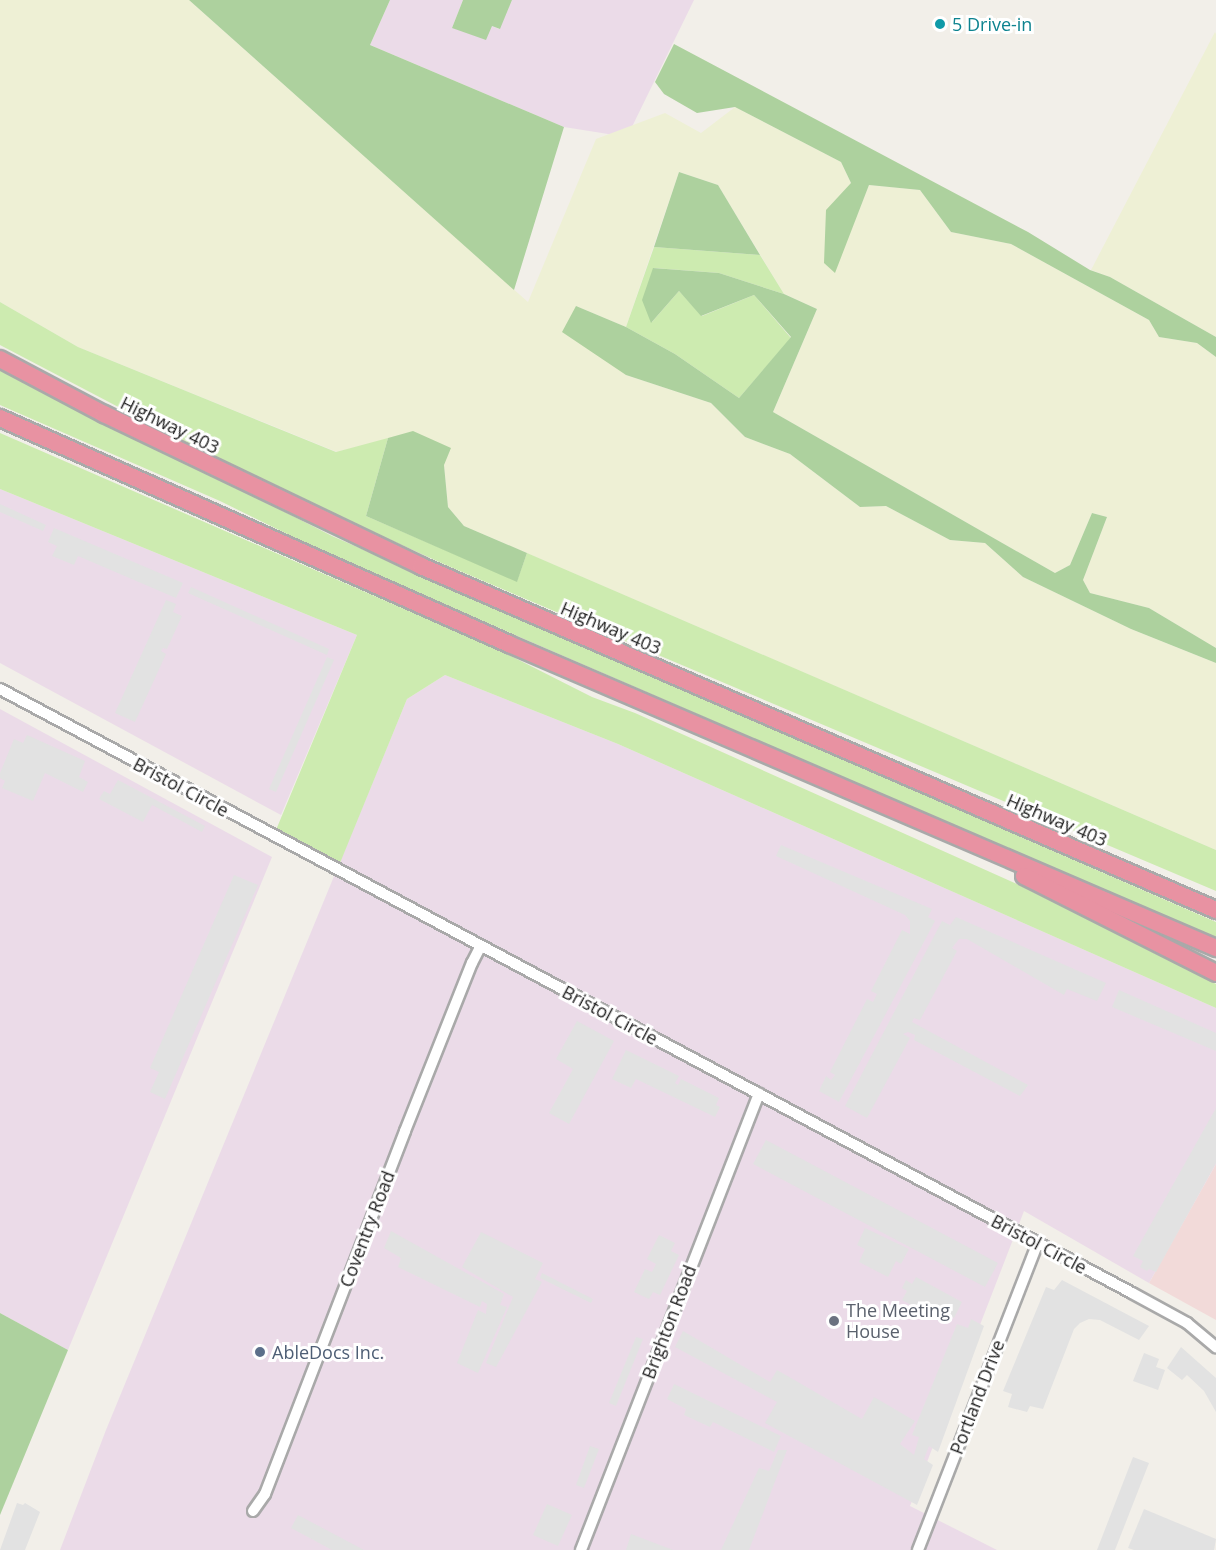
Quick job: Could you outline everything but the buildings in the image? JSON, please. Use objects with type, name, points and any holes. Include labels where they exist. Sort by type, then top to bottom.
[{"type":"highway","name":"Highway 403","points":[[0,359],[114,420],[420,566],[1216,910]]},
{"type":"highway","points":[[0,418],[509,644],[1216,948]]},
{"type":"highway","points":[[994,853],[1024,876],[1216,973]]},
{"type":"highway","points":[[1166,888],[1216,902]]},
{"type":"street","name":"Bristol Circle","points":[[1,693],[1186,1323],[1216,1347]]},
{"type":"street","name":"Coventry Road","points":[[253,1511],[265,1494],[405,1131],[480,947]]},
{"type":"street","name":"Brighton Road","points":[[581,1550],[759,1095]]},
{"type":"street","name":"Portland Drive","points":[[918,1550],[1037,1244]]},
{"type":"shaded area","points":[[390,0],[463,0],[452,28],[492,26],[499,29],[512,0],[694,0],[627,137],[564,127],[370,45]]},
{"type":"shaded area","points":[[0,489],[357,635],[281,815],[0,663]]},
{"type":"shaded area","points":[[0,504],[46,525],[43,531],[0,512]]},
{"type":"shaded area","points":[[54,528],[183,583],[176,598],[78,556],[74,565],[52,556],[57,546],[48,542]]},
{"type":"shaded area","points":[[191,587],[329,649],[327,655],[188,593]]},
{"type":"shaded area","points":[[166,600],[176,604],[173,612],[182,616],[167,649],[163,648],[161,651],[166,654],[135,722],[115,713]]},
{"type":"shaded area","points":[[327,657],[334,660],[276,792],[269,789]]},
{"type":"shaded area","points":[[445,675],[618,744],[1216,1008],[1216,1164],[1149,1283],[1024,1211],[910,1506],[997,1550],[60,1550],[106,1430],[407,699]]},
{"type":"shaded area","points":[[0,709],[272,857],[68,1350],[0,1313]]},
{"type":"shaded area","points":[[27,735],[85,761],[79,777],[88,782],[83,792],[45,773],[33,801],[2,788],[5,781],[0,778],[0,773],[14,739],[23,743]]},
{"type":"shaded area","points":[[118,780],[205,826],[202,832],[152,805],[143,822],[99,799],[104,791],[110,794]]},
{"type":"shaded area","points":[[781,845],[932,909],[928,917],[935,921],[839,1102],[819,1091],[826,1076],[831,1080],[835,1075],[830,1072],[867,999],[873,1002],[877,994],[871,991],[902,930],[910,934],[910,921],[905,915],[776,856]]},
{"type":"shaded area","points":[[234,875],[258,885],[165,1099],[150,1092],[159,1072],[150,1068]]},
{"type":"shaded area","points":[[956,917],[1106,983],[1097,1001],[1067,989],[1064,995],[967,939],[959,939],[952,948],[957,951],[920,1020],[914,1018],[912,1022],[1028,1085],[1020,1096],[914,1040],[915,1035],[908,1032],[903,1034],[910,1038],[867,1118],[845,1106],[942,921],[950,925]]},
{"type":"shaded area","points":[[1119,990],[1216,1033],[1216,1051],[1112,1007]]},
{"type":"shaded area","points":[[577,1021],[614,1041],[569,1124],[549,1113],[573,1069],[556,1059]]},
{"type":"shaded area","points":[[626,1050],[679,1076],[675,1083],[678,1085],[681,1079],[719,1098],[716,1105],[720,1107],[715,1117],[636,1079],[631,1088],[612,1079]]},
{"type":"shaded area","points":[[1216,1108],[1216,1163],[1156,1272],[1149,1269],[1147,1271],[1140,1267],[1143,1261],[1133,1256]]},
{"type":"shaded area","points":[[766,1140],[998,1263],[985,1287],[753,1164]]},
{"type":"shaded area","points":[[1216,1164],[1216,1320],[1149,1283]]},
{"type":"shaded area","points":[[865,1228],[909,1249],[901,1264],[896,1261],[888,1277],[859,1262],[865,1249],[857,1245]]},
{"type":"shaded area","points":[[391,1231],[504,1294],[500,1305],[507,1307],[478,1373],[457,1363],[478,1310],[486,1314],[487,1304],[482,1301],[480,1307],[398,1267],[401,1258],[384,1248]]},
{"type":"shaded area","points":[[481,1232],[543,1263],[535,1279],[542,1282],[496,1367],[486,1363],[513,1297],[462,1267]]},
{"type":"shaded area","points":[[659,1235],[675,1243],[671,1251],[679,1255],[660,1295],[653,1292],[649,1299],[634,1292],[645,1269],[652,1272],[656,1264],[647,1259]]},
{"type":"shaded area","points":[[542,1273],[593,1299],[591,1303],[540,1278]]},
{"type":"shaded area","points":[[916,1277],[962,1302],[954,1318],[931,1305],[926,1313],[902,1300],[907,1291],[902,1288],[906,1280],[912,1284]]},
{"type":"shaded area","points":[[1062,1280],[1149,1326],[1139,1340],[1100,1320],[1089,1319],[1080,1323],[1074,1329],[1043,1409],[1030,1406],[1027,1412],[1008,1407],[1012,1394],[1003,1391],[1046,1287],[1054,1290]]},
{"type":"shaded area","points":[[971,1319],[984,1326],[938,1452],[929,1446],[924,1459],[933,1465],[917,1505],[765,1423],[777,1402],[675,1347],[683,1331],[770,1382],[777,1370],[862,1419],[874,1397],[915,1421],[900,1444],[914,1455],[919,1437],[912,1435],[957,1324],[968,1328]]},
{"type":"shaded area","points":[[636,1337],[643,1339],[616,1406],[609,1403]]},
{"type":"shaded area","points":[[1181,1347],[1216,1378],[1216,1412],[1204,1391],[1187,1375],[1182,1380],[1167,1368]]},
{"type":"shaded area","points":[[1144,1353],[1159,1359],[1156,1367],[1165,1370],[1158,1390],[1133,1381]]},
{"type":"shaded area","points":[[674,1384],[781,1436],[774,1452],[713,1422],[710,1427],[684,1415],[686,1409],[667,1399]]},
{"type":"shaded area","points":[[590,1446],[599,1449],[584,1488],[576,1485]]},
{"type":"shaded area","points":[[778,1450],[787,1450],[749,1550],[721,1550],[759,1468],[769,1471]]},
{"type":"shaded area","points":[[1133,1457],[1149,1463],[1115,1550],[1097,1550]]},
{"type":"shaded area","points":[[17,1503],[23,1505],[25,1503],[40,1512],[25,1550],[0,1550]]},
{"type":"shaded area","points":[[547,1504],[572,1515],[558,1546],[533,1535]]},
{"type":"shaded area","points":[[1144,1509],[1216,1539],[1214,1550],[1134,1550],[1128,1548]]},
{"type":"shaded area","points":[[298,1515],[364,1550],[332,1550],[291,1528]]},
{"type":"shaded area","points":[[631,1534],[673,1550],[626,1550]]},
{"type":"green space","points":[[0,0],[189,0],[528,302],[596,139],[665,113],[701,133],[735,107],[841,162],[851,183],[834,273],[869,185],[920,190],[951,232],[1011,244],[1149,320],[1159,337],[1197,343],[1216,357],[1216,648],[1149,608],[1090,593],[1083,580],[1107,517],[1092,513],[1070,565],[1055,573],[773,412],[817,309],[784,294],[718,185],[679,172],[626,327],[576,306],[626,375],[711,403],[745,437],[790,454],[860,507],[886,506],[950,540],[985,543],[1023,577],[1131,629],[1216,663],[1216,850],[464,526],[448,507],[444,465],[413,432],[337,452],[78,347],[0,302]]},
{"type":"green space","points":[[189,0],[390,0],[370,45],[564,127],[514,290]]},
{"type":"green space","points":[[463,0],[512,0],[500,29],[492,26],[486,40],[452,28]]},
{"type":"green space","points":[[1215,32],[1216,337],[1110,277],[1091,270]]},
{"type":"green space","points":[[674,44],[1028,232],[1090,270],[1110,277],[1216,337],[1216,357],[1197,343],[1159,337],[1149,320],[1011,244],[951,232],[920,190],[869,185],[835,273],[824,263],[826,210],[851,183],[841,162],[735,107],[697,113],[664,94],[655,82]]},
{"type":"green space","points":[[679,172],[718,185],[760,255],[654,247]]},
{"type":"green space","points":[[654,247],[760,255],[784,294],[719,273],[654,268],[652,322],[679,291],[702,316],[754,295],[791,338],[739,398],[675,354],[626,327]]},
{"type":"green space","points":[[653,268],[719,273],[784,294],[817,309],[773,412],[1055,573],[1070,565],[1092,513],[1107,517],[1083,580],[1090,593],[1149,608],[1216,648],[1216,663],[1131,629],[1023,577],[985,543],[950,540],[886,506],[860,507],[790,454],[745,437],[711,403],[626,375],[562,332],[576,306],[626,327],[675,354],[739,398],[791,337],[754,295],[701,316],[679,291],[651,323],[642,300]]},
{"type":"green space","points":[[0,302],[78,347],[336,452],[388,438],[366,516],[517,581],[527,553],[1216,850],[1216,891],[448,566],[254,478],[0,345]]},
{"type":"green space","points":[[0,366],[332,536],[1216,922],[1216,939],[326,553],[220,501],[0,405]]},
{"type":"green space","points":[[413,431],[451,448],[444,465],[448,507],[464,526],[527,553],[517,582],[366,516],[388,438]]},
{"type":"green space","points":[[0,433],[503,652],[592,697],[635,713],[1039,894],[1216,984],[1216,1008],[618,744],[445,675],[407,699],[340,863],[276,830],[357,635],[0,489]]},
{"type":"green space","points":[[0,1313],[68,1350],[0,1515]]},
{"type":"place","name":"5 Drive-in","points":[[940,24]]},
{"type":"place","name":"The Meeting House","points":[[834,1321]]},
{"type":"place","name":"AbleDocs Inc.","points":[[260,1352]]}]
